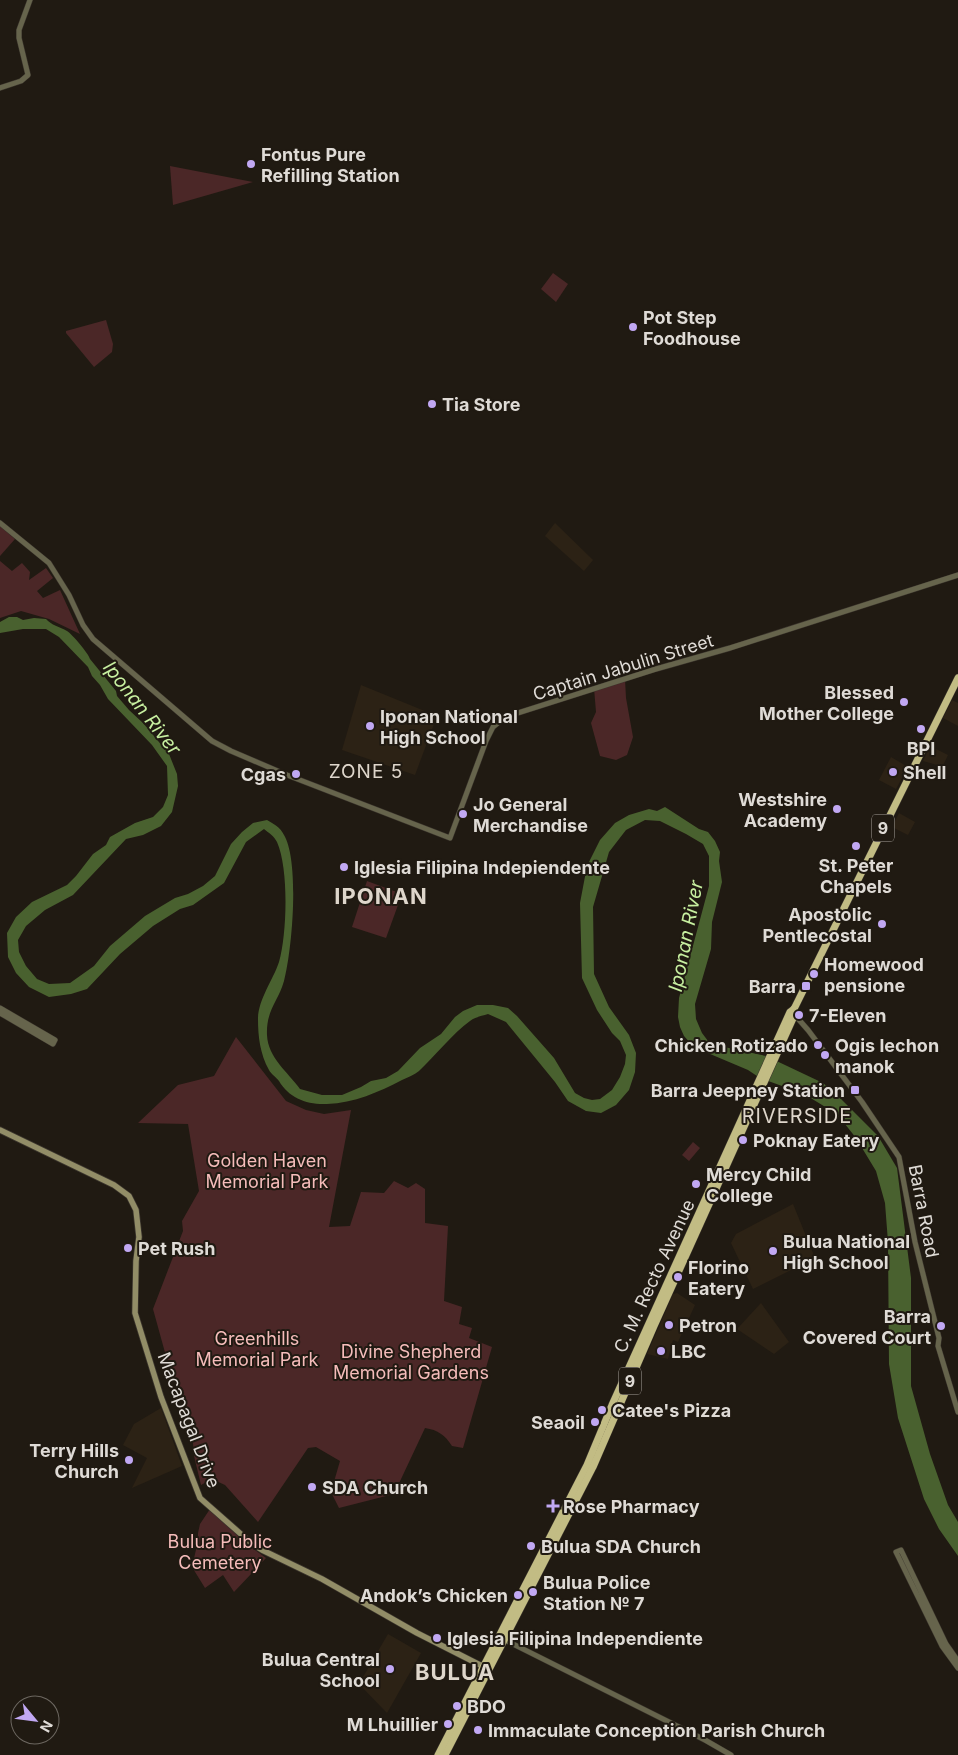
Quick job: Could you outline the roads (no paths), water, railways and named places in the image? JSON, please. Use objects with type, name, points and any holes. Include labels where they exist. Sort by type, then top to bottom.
[{"type":"highway","name":"9","points":[[793,1012],[956,689],[958,678]]},
{"type":"highway","name":"C. M. Recto Avenue","points":[[486,1668],[505,1640],[596,1461],[760,1088],[776,1044],[793,1012]]},
{"type":"highway","name":"C. M. Recto Avenue","points":[[438,1755],[449,1740],[486,1668],[594,1450],[612,1405],[760,1088],[777,1056],[793,1012]]},
{"type":"highway","name":"C. M. Recto Avenue","points":[[445,1755],[449,1740]]},
{"type":"main road","name":"Macapagal Drive","points":[[0,1130],[114,1185],[129,1196],[134,1203],[139,1237],[136,1261],[135,1313],[161,1397],[200,1498],[262,1550],[322,1579],[417,1633],[486,1668]]},
{"type":"street","points":[[0,88],[20,81],[28,75],[19,38],[19,30],[30,0]]},
{"type":"street","name":"Captain Jabulin Street","points":[[0,523],[49,563],[69,595],[82,626],[91,638],[212,741],[287,775],[450,838],[490,734],[496,723],[505,717],[958,575]]},
{"type":"street","points":[[0,1008],[54,1042],[0,1013]]},
{"type":"street","name":"Barra Road","points":[[793,1012],[862,1102],[899,1157],[915,1242],[939,1338],[938,1346],[958,1412]]},
{"type":"street","points":[[958,1661],[946,1644],[898,1551],[942,1646],[958,1668]]},
{"type":"street","points":[[505,1640],[705,1740],[731,1755]]},
{"type":"place","name":"Fontus Pure Refilling Station","points":[[251,164]]},
{"type":"place","name":"Pot Step Foodhouse","points":[[633,327]]},
{"type":"place","name":"Tia Store","points":[[432,404]]},
{"type":"place","name":"Blessed Mother College","points":[[904,702]]},
{"type":"place","name":"Iponan National High School","points":[[370,726]]},
{"type":"place","name":"BPI","points":[[921,729]]},
{"type":"place","name":"Shell","points":[[893,772]]},
{"type":"place","name":"Cgas","points":[[296,774]]},
{"type":"place","name":"Westshire Academy","points":[[837,809]]},
{"type":"place","name":"Jo General Merchandise","points":[[463,814]]},
{"type":"place","name":"St. Peter Chapels","points":[[856,846]]},
{"type":"place","name":"Iglesia Filipina Indepiendente","points":[[344,867]]},
{"type":"place","name":"Apostolic Pentlecostal","points":[[882,924]]},
{"type":"place","name":"Homewood pensione","points":[[814,974]]},
{"type":"place","name":"Barra","points":[[806,986]]},
{"type":"place","name":"7-Eleven","points":[[799,1015]]},
{"type":"place","name":"Chicken Rotizado","points":[[818,1045]]},
{"type":"place","name":"Ogis lechon manok","points":[[825,1055]]},
{"type":"place","name":"Barra Jeepney Station","points":[[855,1090]]},
{"type":"place","name":"Poknay Eatery","points":[[743,1140]]},
{"type":"place","name":"Mercy Child College","points":[[696,1184]]},
{"type":"place","name":"Pet Rush","points":[[128,1248]]},
{"type":"place","name":"Bulua National High School","points":[[773,1251]]},
{"type":"place","name":"Florino Eatery","points":[[678,1277]]},
{"type":"place","name":"Petron","points":[[669,1325]]},
{"type":"place","name":"Barra Covered Court","points":[[941,1326]]},
{"type":"place","name":"LBC","points":[[661,1351]]},
{"type":"place","name":"Catee's Pizza","points":[[602,1410]]},
{"type":"place","name":"Seaoil","points":[[595,1422]]},
{"type":"place","name":"Terry Hills Church","points":[[129,1460]]},
{"type":"place","name":"SDA Church","points":[[312,1487]]},
{"type":"place","name":"Rose Pharmacy","points":[[553,1506]]},
{"type":"place","name":"Bulua SDA Church","points":[[531,1546]]},
{"type":"place","name":"Bulua Police Station № 7","points":[[533,1592]]},
{"type":"place","name":"Andok’s Chicken","points":[[518,1595]]},
{"type":"place","name":"Iglesia Filipina Independiente","points":[[437,1638]]},
{"type":"place","name":"Bulua Central School","points":[[390,1669]]},
{"type":"place","name":"BDO","points":[[457,1706]]},
{"type":"place","name":"M Lhuillier","points":[[448,1724]]},
{"type":"place","name":"Immaculate Conception Parish Church","points":[[478,1730]]},
{"type":"district","name":"ZONE 5","points":[[366,771]]},
{"type":"district","name":"IPONAN","points":[[381,896]]},
{"type":"district","name":"RIVERSIDE","points":[[797,1116]]},
{"type":"district","name":"BULUA","points":[[455,1672]]},
{"type":"water label","name":"Iponan River","points":[[142,708]]},
{"type":"water label","name":"Iponan River","points":[[686,936]]},
{"type":"park label","name":"Golden Haven Memorial Park","points":[[267,1170]]},
{"type":"park label","name":"Greenhills Memorial Park","points":[[257,1348]]},
{"type":"park label","name":"Divine Shepherd Memorial Gardens","points":[[411,1361]]},
{"type":"park label","name":"Bulua Public Cemetery","points":[[220,1551]]}]
